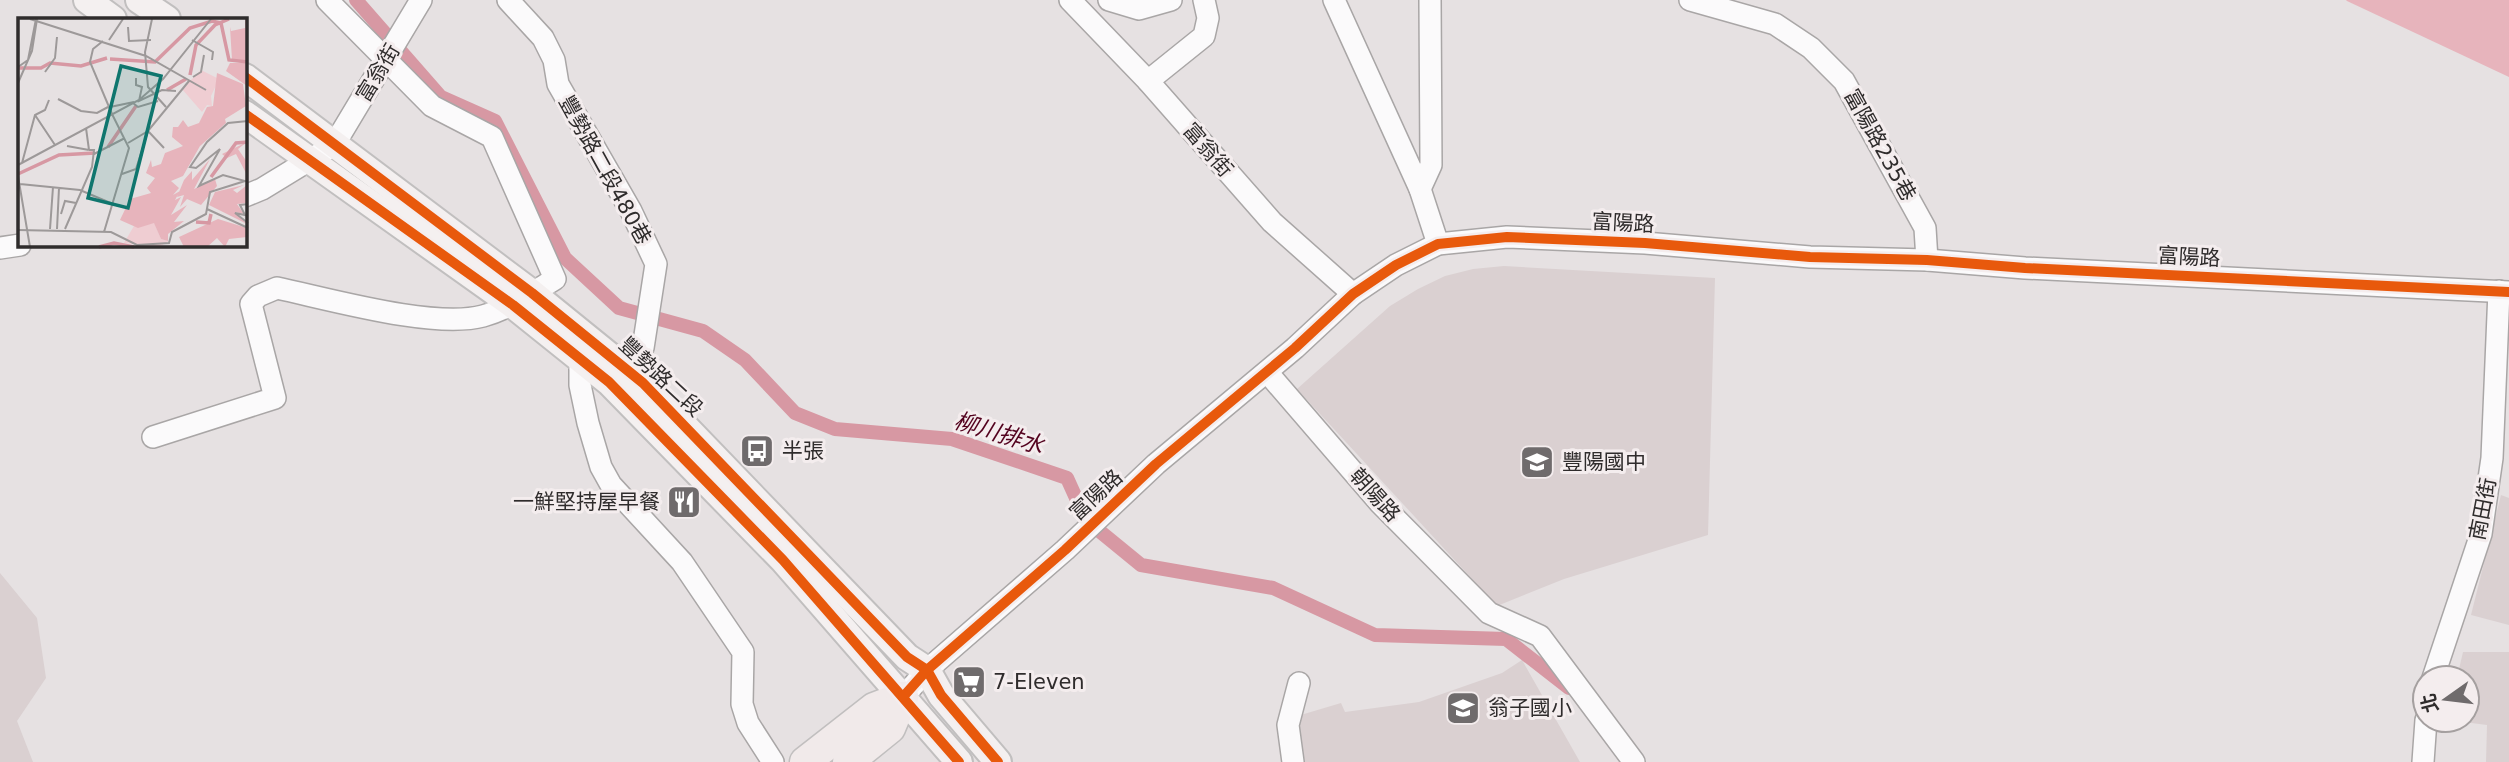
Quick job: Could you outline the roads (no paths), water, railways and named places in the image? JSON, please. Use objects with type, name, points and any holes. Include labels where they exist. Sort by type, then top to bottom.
[{"type":"highway","points":[[805,762],[874,708],[903,696]]},
{"type":"highway","points":[[848,762],[890,728],[903,696]]},
{"type":"main road","points":[[87,0],[112,18]]},
{"type":"main road","points":[[139,0],[166,18]]},
{"type":"main road","name":"豐勢路二段","points":[[247,79],[334,145],[617,375],[726,468],[907,657],[927,670],[941,695],[998,762]]},
{"type":"main road","name":"豐勢路二段","points":[[247,115],[311,161],[523,299],[580,359],[617,375],[783,559],[959,762]]},
{"type":"street","points":[[153,437],[275,398],[251,304],[258,296],[277,288],[419,318],[480,317],[523,299],[555,279],[492,137],[432,106],[394,48],[327,0]]},
{"type":"street","name":"富翁街","points":[[334,145],[421,0]]},
{"type":"street","name":"豐勢路二段480巷","points":[[508,0],[543,38],[554,60],[558,84],[631,211],[656,264],[650,317],[643,348],[617,375]]},
{"type":"street","name":"富翁街","points":[[1070,0],[1148,81],[1272,222],[1353,294]]},
{"type":"street","points":[[1109,0],[1139,9],[1171,0]]},
{"type":"street","points":[[1148,81],[1204,36],[1208,18],[1204,0]]},
{"type":"street","points":[[1334,0],[1420,189],[1438,244]]},
{"type":"street","points":[[1420,189],[1431,164],[1430,0]]},
{"type":"street","name":"富陽路235巷","points":[[1690,0],[1775,24],[1811,48],[1844,80],[1925,228],[1927,260]]},
{"type":"street","points":[[247,195],[311,161],[334,145]]},
{"type":"street","name":"富陽路","points":[[903,696],[927,670],[1065,550],[1156,464],[1267,372],[1353,294],[1396,265],[1438,244],[1507,237],[1645,243],[1810,257],[1927,260],[2025,268],[2504,292]]},
{"type":"street","points":[[0,248],[18,245]]},
{"type":"street","name":"南田街","points":[[2438,664],[2481,534],[2492,458],[2504,292]]},
{"type":"street","points":[[580,359],[580,385],[601,467],[611,485],[667,543],[743,652],[740,684],[744,712],[773,762]]},
{"type":"street","name":"朝陽路","points":[[1267,372],[1379,502],[1489,613],[1540,636],[1634,762]]},
{"type":"street","points":[[1293,762],[1288,725],[1299,683]]},
{"type":"street","points":[[2423,762],[2425,734]]},
{"type":"waterway","name":"柳川排水","points":[[356,0],[441,97],[495,121],[565,258],[619,308],[703,331],[745,360],[795,413],[835,429],[952,439],[1067,478],[1086,520],[1141,565],[1273,588],[1375,635],[1506,639],[1569,688]]},
{"type":"place","name":"半張","points":[[757,451]]},
{"type":"place","name":"豐陽國中","points":[[1537,462]]},
{"type":"place","name":"一鮮堅持屋早餐","points":[[684,502]]},
{"type":"place","name":"7-Eleven","points":[[969,682]]},
{"type":"place","name":"翁子國小","points":[[1463,708]]}]
